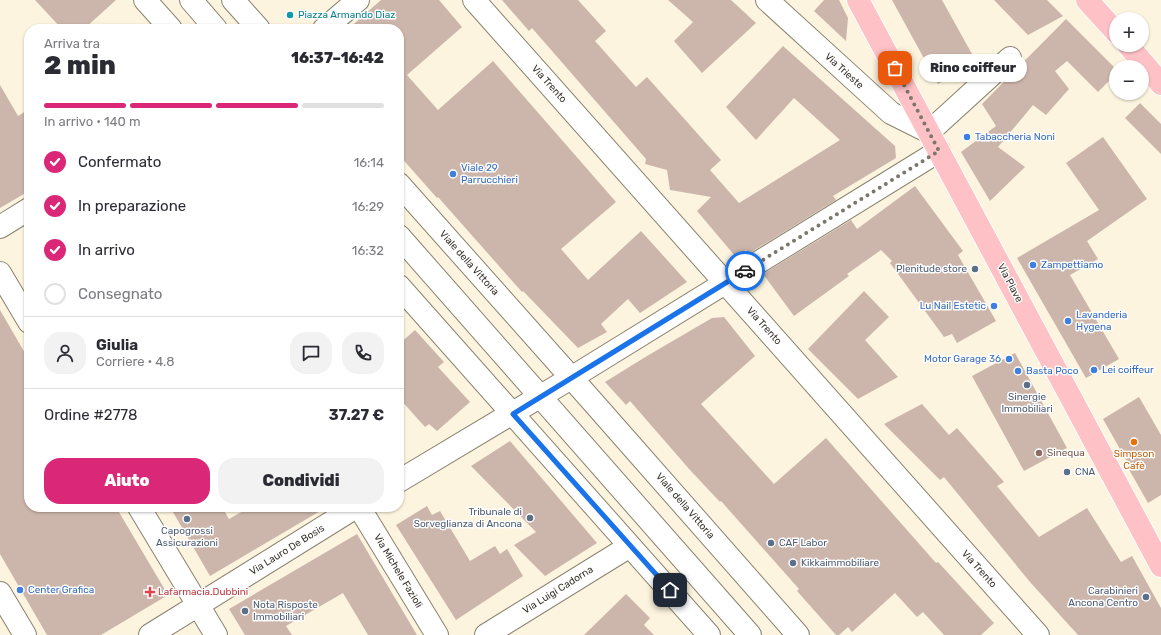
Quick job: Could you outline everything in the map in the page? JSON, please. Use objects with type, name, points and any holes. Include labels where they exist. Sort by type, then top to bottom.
[{"type":"main road","name":"Via Piave","points":[[858,0],[1161,566]]},
{"type":"main road","points":[[1087,0],[1109,24]]},
{"type":"main road","points":[[1134,52],[1161,84]]},
{"type":"street","points":[[145,0],[167,24]]},
{"type":"street","points":[[191,0],[212,24]]},
{"type":"street","points":[[233,0],[255,24]]},
{"type":"street","points":[[330,24],[358,0]]},
{"type":"street","name":"Via Trento","points":[[474,0],[1038,635]]},
{"type":"street","name":"Via Trieste","points":[[767,0],[891,113],[929,132]]},
{"type":"street","points":[[929,132],[1010,58]]},
{"type":"street","points":[[404,478],[572,378],[939,151]]},
{"type":"street","name":"Viale della Vittoria","points":[[404,190],[798,635]]},
{"type":"street","points":[[0,227],[24,212]]},
{"type":"street","points":[[404,242],[750,635]]},
{"type":"street","points":[[0,273],[24,314]]},
{"type":"street","points":[[404,292],[709,635]]},
{"type":"street","points":[[142,512],[216,635]]},
{"type":"street","name":"Via Lauro De Bosis","points":[[150,635],[348,512]]},
{"type":"street","name":"Via Michele Fazioli","points":[[362,512],[437,635]]},
{"type":"street","name":"Via Luigi Cadorna","points":[[486,635],[630,546]]},
{"type":"street","points":[[0,593],[25,635]]},
{"type":"building","points":[[35,0],[116,0],[90,24],[57,24]]},
{"type":"building","points":[[381,0],[439,0],[462,27],[407,75],[438,110],[493,61],[616,202],[561,249],[588,280],[641,231],[687,282],[640,313],[628,299],[601,324],[607,332],[578,348],[523,291],[522,292],[404,161],[404,24],[354,24]]},
{"type":"building","points":[[502,0],[578,0],[606,31],[595,41],[636,87],[647,77],[721,160],[710,170],[739,203],[840,140],[794,98],[756,140],[726,107],[783,46],[895,146],[896,158],[833,196],[836,200],[748,254],[746,250],[735,256],[697,211],[711,197],[670,190],[667,170],[645,164],[646,159],[532,28],[529,31]]},
{"type":"building","points":[[668,0],[731,0],[756,23],[702,73],[674,41],[693,22]]},
{"type":"building","points":[[824,0],[839,0],[848,18],[846,41],[814,11]]},
{"type":"building","points":[[892,0],[942,0],[977,63],[938,84]]},
{"type":"building","points":[[994,0],[1047,0],[1063,16],[1028,35]]},
{"type":"building","points":[[1066,19],[1109,62],[1109,81],[1098,92],[1067,61],[1055,71],[1069,89],[1046,115],[1033,105],[998,147],[1025,167],[990,201],[961,152],[996,126],[982,104]]},
{"type":"building","points":[[0,85],[18,116],[24,112],[24,194],[0,208]]},
{"type":"building","points":[[1140,103],[1161,124],[1161,154],[1125,118]]},
{"type":"building","points":[[1103,137],[1147,199],[1087,241],[1098,259],[1070,275],[1119,359],[1086,378],[1017,258],[1099,210],[1066,163]]},
{"type":"building","points":[[915,186],[963,251],[958,255],[996,321],[957,343],[952,334],[944,337],[890,263],[892,261],[881,250],[847,274],[849,276],[794,316],[763,274],[851,220],[857,229]]},
{"type":"building","points":[[864,291],[889,317],[865,340],[898,377],[858,399],[808,349]]},
{"type":"building","points":[[0,310],[24,351],[24,512],[119,512],[168,595],[101,635],[47,635],[0,554]]},
{"type":"building","points":[[724,317],[755,356],[701,404],[774,484],[826,438],[936,563],[938,562],[994,623],[981,635],[944,635],[923,612],[917,617],[895,593],[852,632],[848,627],[839,635],[836,635],[797,591],[799,589],[721,501],[720,502],[690,470],[630,401],[626,405],[605,382],[712,318]]},
{"type":"building","points":[[415,330],[444,362],[438,367],[470,402],[437,431],[429,424],[425,427],[404,404],[404,340]]},
{"type":"building","points":[[1015,353],[1067,448],[1024,471],[972,376]]},
{"type":"building","points":[[1139,397],[1161,435],[1161,495],[1148,503],[1103,419]]},
{"type":"building","points":[[922,404],[949,435],[957,428],[1004,482],[997,486],[1039,537],[1087,508],[1121,562],[1132,556],[1161,608],[1161,635],[1078,635],[1030,582],[944,477],[940,480],[884,424]]},
{"type":"building","points":[[510,441],[597,543],[545,576],[514,545],[536,532],[471,466]]},
{"type":"building","points":[[427,506],[432,515],[440,511],[470,561],[495,546],[500,554],[507,549],[523,576],[456,620],[396,525]]},
{"type":"building","points":[[173,512],[225,512],[229,519],[241,512],[319,512],[210,576]]},
{"type":"building","points":[[357,534],[417,635],[368,635],[343,593],[286,626],[292,635],[245,635],[229,609]]},
{"type":"building","points":[[626,594],[650,618],[644,625],[654,635],[584,635]]},
{"type":"way so far","points":[[745,271],[939,151],[895,68]]},
{"type":"place","name":"Piazza Armando Diaz","points":[[290,15]]},
{"type":"place","name":"Rino coiffeur","points":[[895,68]]},
{"type":"place","name":"Tabaccheria Noni","points":[[967,137]]},
{"type":"place","name":"Viale 29 Parrucchieri","points":[[453,174]]},
{"type":"place","name":"Zampettiamo","points":[[1033,265]]},
{"type":"place","name":"Plenitude store","points":[[975,269]]},
{"type":"place","name":"Lu Nail Estetic","points":[[994,306]]},
{"type":"place","name":"Lavanderia Hygena","points":[[1068,321]]},
{"type":"place","name":"Motor Garage 36","points":[[1009,359]]},
{"type":"place","name":"Lei coiffeur","points":[[1094,370]]},
{"type":"place","name":"Basta Poco","points":[[1018,371]]},
{"type":"place","name":"Sinergie Immobiliari","points":[[1027,385]]},
{"type":"place","name":"Simpson Cafè","points":[[1134,442]]},
{"type":"place","name":"Sinequa","points":[[1039,453]]},
{"type":"place","name":"CNA","points":[[1067,472]]},
{"type":"place","name":"Tribunale di Sorveglianza di Ancona","points":[[530,518]]},
{"type":"place","name":"Capogrossi Assicurazioni","points":[[187,519]]},
{"type":"place","name":"CAF Labor","points":[[771,543]]},
{"type":"place","name":"Kikkaimmobiliare","points":[[793,563]]},
{"type":"place","name":"Center Grafica","points":[[20,590]]},
{"type":"place","name":"Lafarmacia.Dubbini","points":[[150,592]]},
{"type":"place","name":"Carabinieri Ancona Centro","points":[[1146,597]]},
{"type":"place","name":"Nota Risposte Immobiliari","points":[[245,611]]},
{"type":"route","points":[[670,590],[513,414],[745,271]]}]
